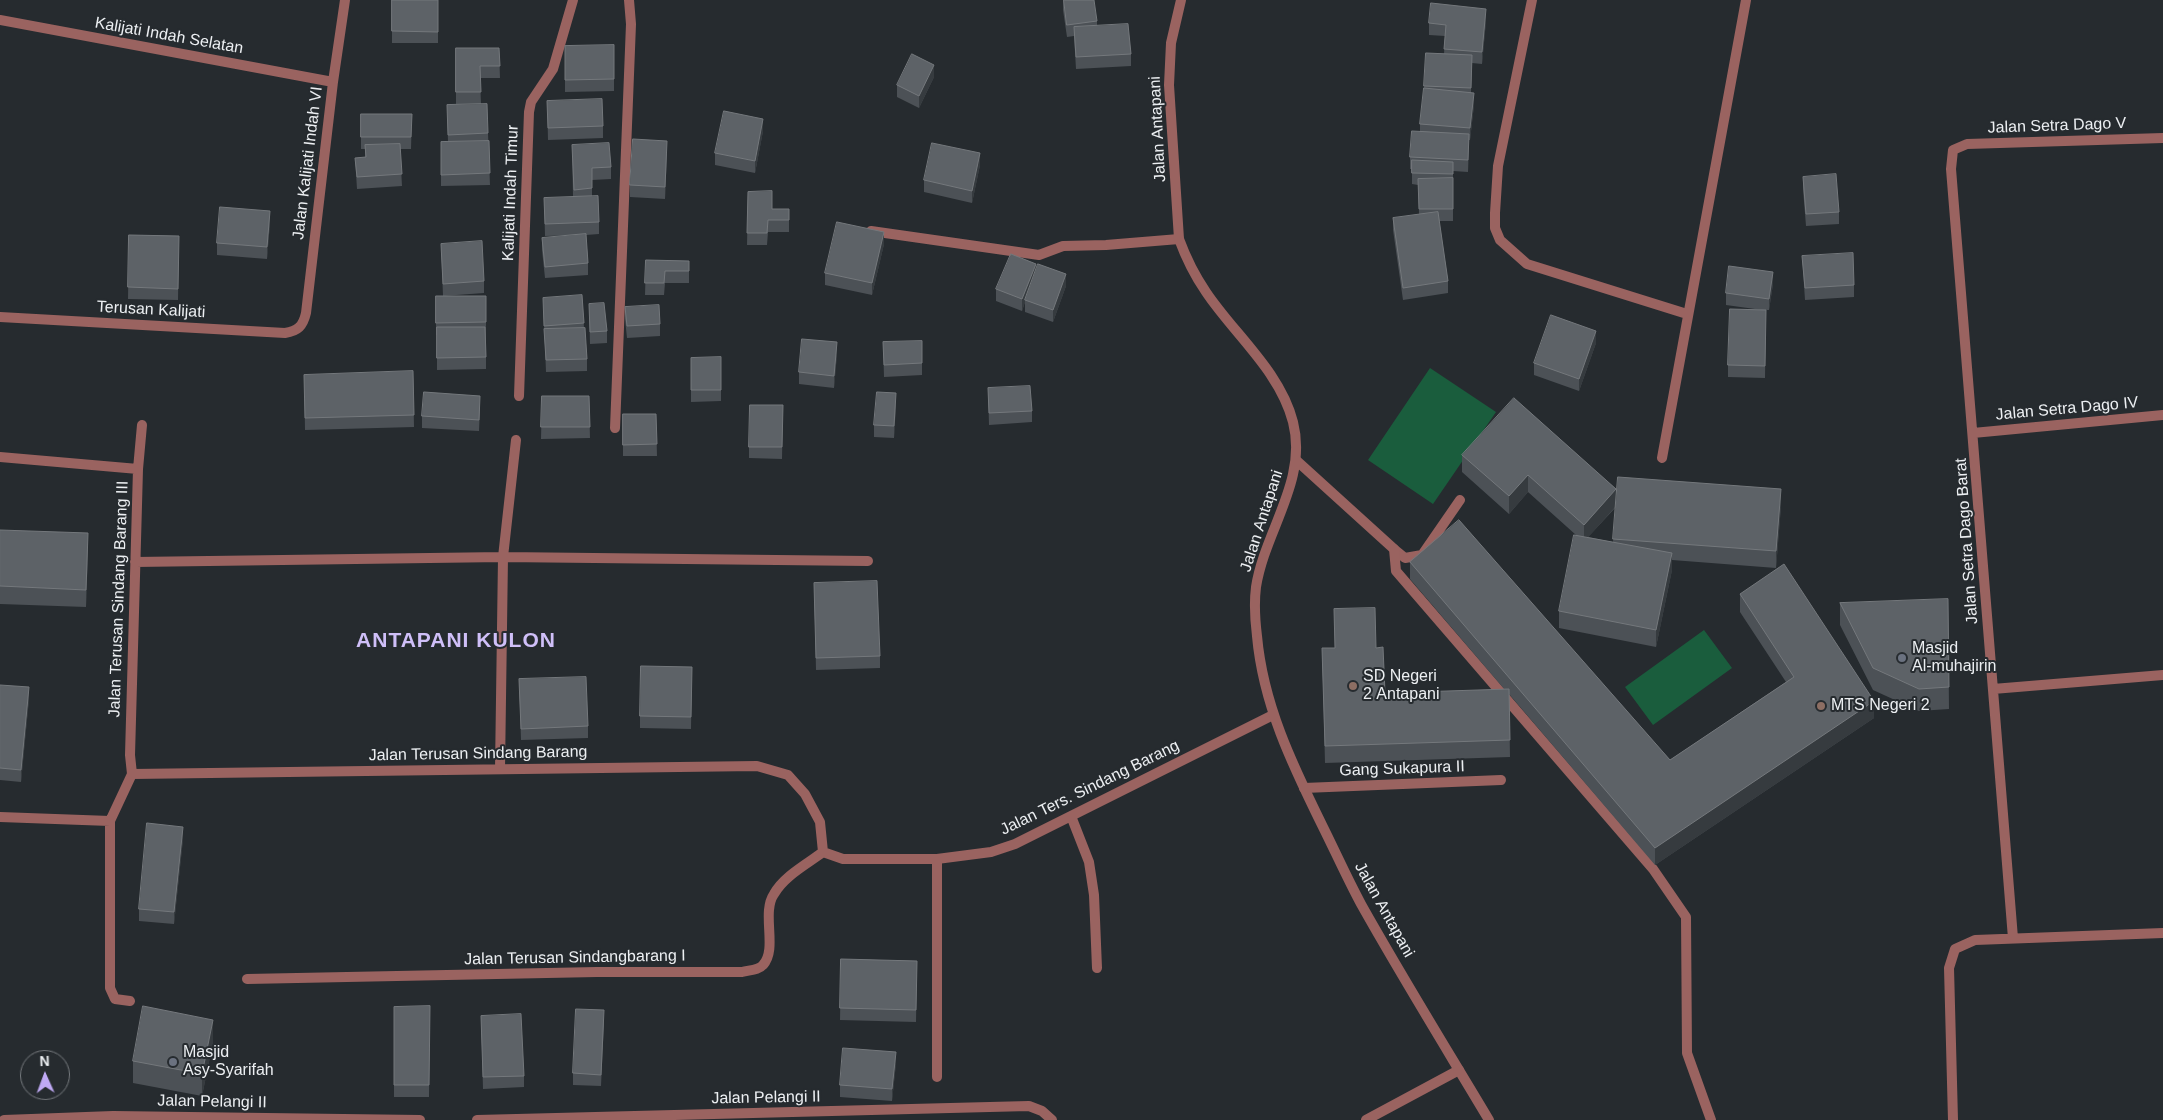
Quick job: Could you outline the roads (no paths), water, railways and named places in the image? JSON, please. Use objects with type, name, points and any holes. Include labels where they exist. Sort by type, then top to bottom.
[{"type":"street","name":"Jalan Kalijati Indah VI","points":[[300,328],[306,313],[333,82],[345,0]]},
{"type":"street","name":"Kalijati Indah Timur","points":[[519,396],[529,112],[532,102],[553,69],[573,0]]},
{"type":"street","points":[[615,428],[631,24],[629,0]]},
{"type":"street","name":"Jalan Antapani","points":[[1181,0],[1171,43],[1169,85],[1179,240],[1185,255],[1206,292],[1266,370],[1286,401],[1293,422],[1298,448],[1293,479],[1261,568],[1256,594],[1256,635],[1261,672],[1273,715],[1304,788],[1361,903],[1489,1120]]},
{"type":"street","points":[[1532,0],[1498,166],[1495,228],[1500,240],[1527,264],[1687,314]]},
{"type":"street","points":[[1662,458],[1746,0]]},
{"type":"street","name":"Kalijati Indah Selatan","points":[[0,20],[333,82]]},
{"type":"street","name":"Jalan Setra Dago V","points":[[1953,150],[1967,144],[2163,138]]},
{"type":"street","name":"Jalan Setra Dago Barat","points":[[1953,150],[1951,169],[2013,938]]},
{"type":"street","points":[[860,229],[1039,255],[1063,246],[1106,246],[1179,240]]},
{"type":"street","name":"Terusan Kalijati","points":[[0,317],[285,333],[294,332],[300,328]]},
{"type":"street","name":"Jalan Setra Dago IV","points":[[1973,433],[2163,415]]},
{"type":"street","name":"Jalan Terusan Sindang Barang III","points":[[132,774],[130,755],[135,562],[138,469],[142,425]]},
{"type":"street","points":[[500,769],[503,557],[516,440]]},
{"type":"street","points":[[0,457],[138,469]]},
{"type":"street","points":[[1297,461],[1405,558],[1422,556],[1460,500]]},
{"type":"street","points":[[1394,550],[1396,571],[1653,869],[1686,917],[1688,1053],[1711,1120]]},
{"type":"street","points":[[135,562],[503,557],[868,562]]},
{"type":"street","points":[[1993,689],[2163,675]]},
{"type":"street","name":"Jalan Ters. Sindang Barang","points":[[823,852],[843,859],[937,859],[991,852],[1015,844],[1273,715]]},
{"type":"street","name":"Jalan Terusan Sindang Barang","points":[[132,774],[757,766],[788,775],[805,794],[820,822],[823,852]]},
{"type":"street","points":[[130,1001],[115,999],[110,988],[110,822],[132,774]]},
{"type":"street","name":"Gang Sukapura II","points":[[1304,788],[1501,780]]},
{"type":"street","points":[[1071,816],[1089,862],[1094,896],[1097,968]]},
{"type":"street","points":[[0,818],[110,822]]},
{"type":"street","name":"Jalan Terusan Sindangbarang I","points":[[247,980],[597,972],[742,972],[759,968],[767,958],[768,904],[774,893],[790,877],[823,852]]},
{"type":"street","points":[[937,859],[937,1077]]},
{"type":"street","points":[[1952,1120],[1948,968],[1955,949],[1975,940],[2163,933]]},
{"type":"street","points":[[1366,1120],[1459,1070]]},
{"type":"street","name":"Jalan Pelangi II","points":[[477,1120],[1029,1106],[1042,1111],[1052,1120]]},
{"type":"street","name":"Jalan Pelangi II","points":[[4,1120],[114,1116],[420,1120]]},
{"type":"place","name":"Masjid Al-muhajirin","points":[[1902,658]]},
{"type":"place","name":"SD Negeri 2 Antapani","points":[[1353,686]]},
{"type":"place","name":"MTS Negeri 2","points":[[1821,706]]},
{"type":"place","name":"Masjid Asy-Syarifah","points":[[173,1062]]},
{"type":"district","name":"ANTAPANI KULON","points":[[456,641]]}]
